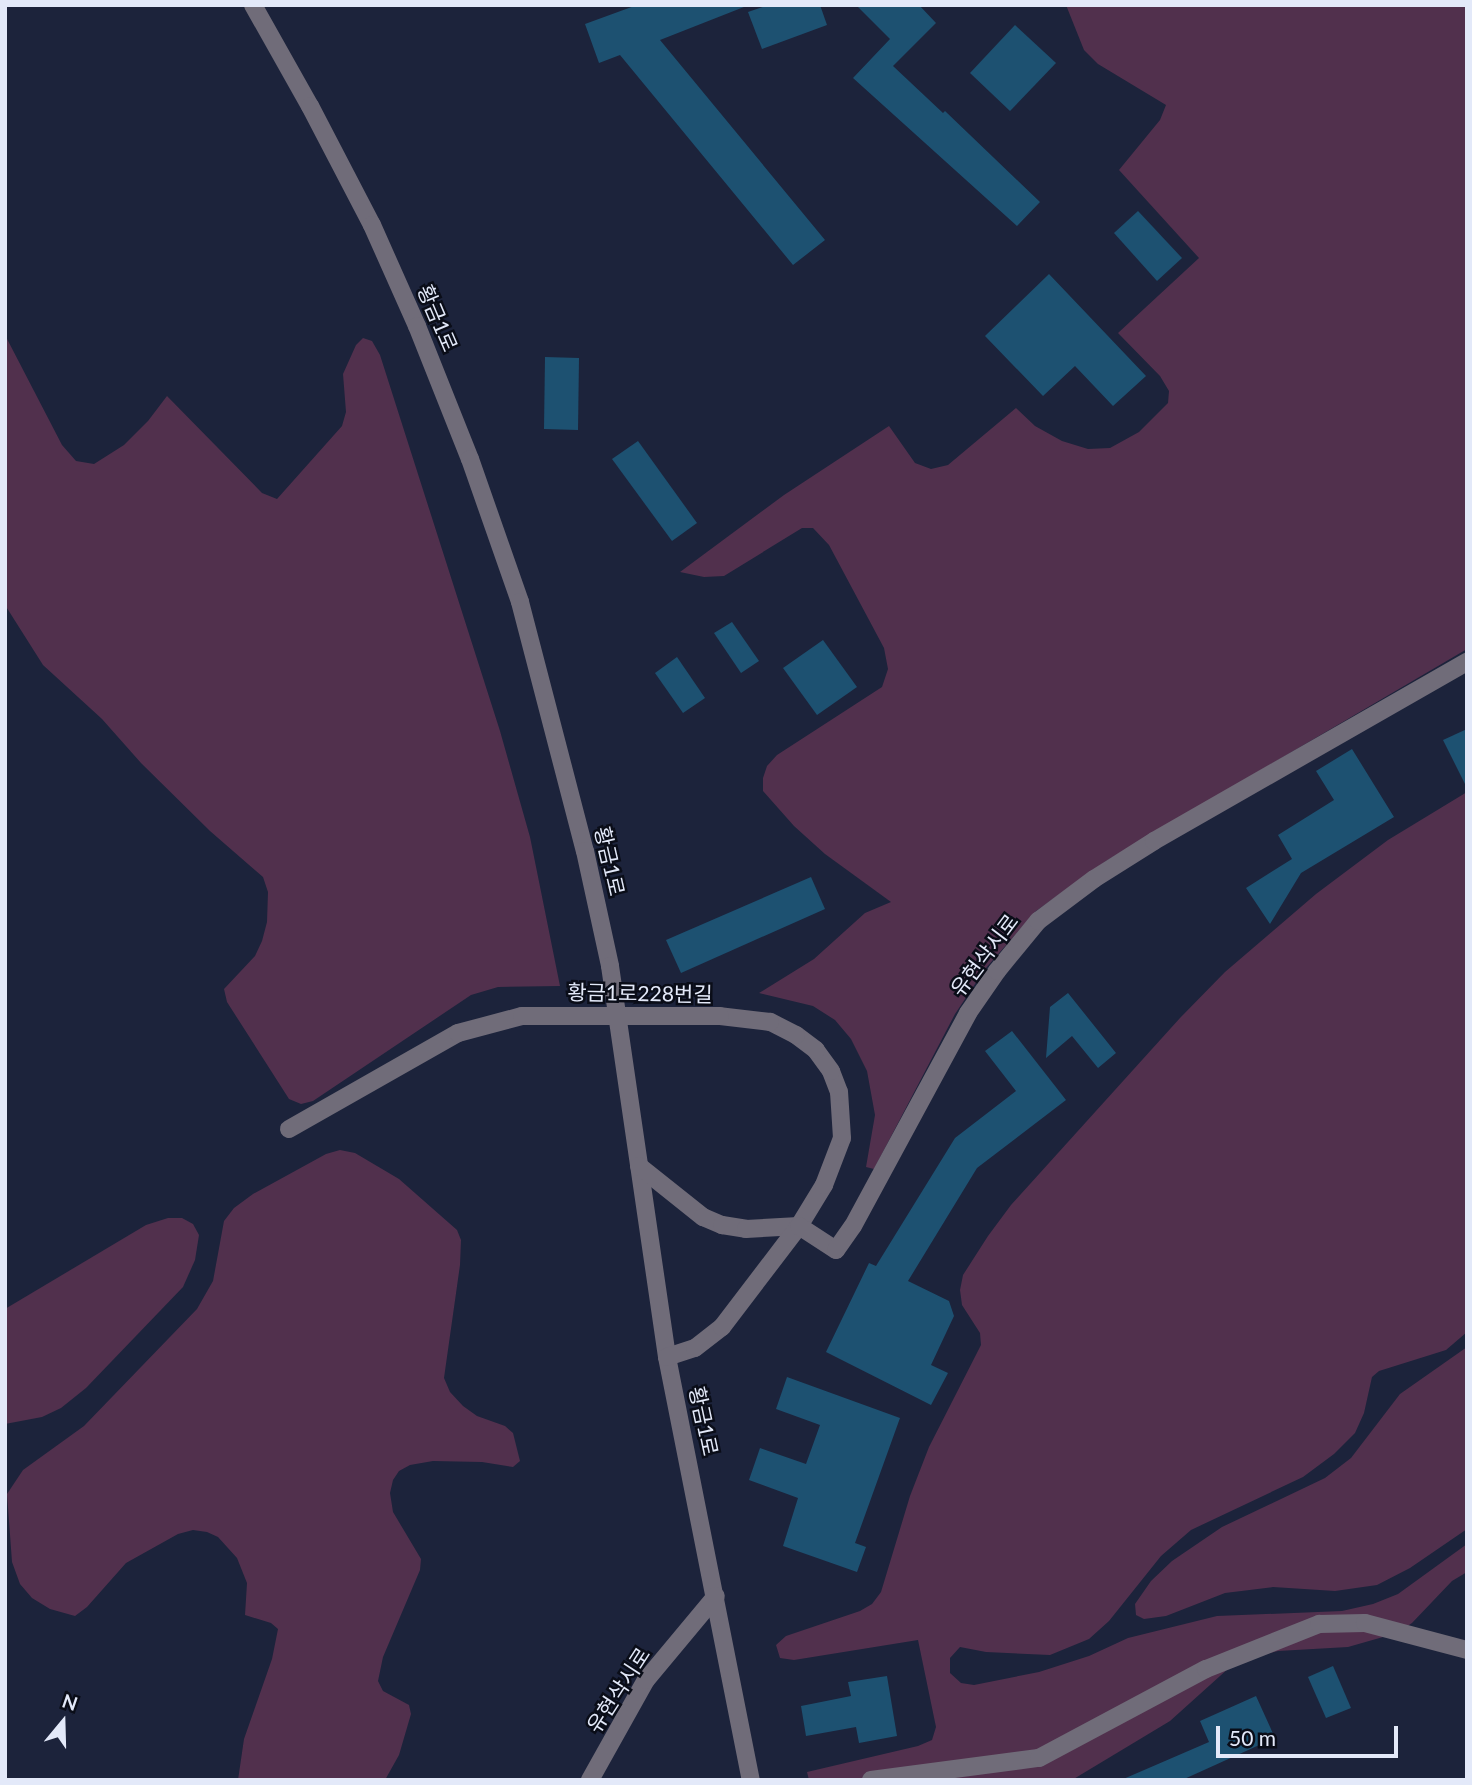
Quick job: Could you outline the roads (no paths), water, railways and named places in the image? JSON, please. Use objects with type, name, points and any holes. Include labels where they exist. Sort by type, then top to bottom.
[{"type":"street","name":"황금1로","points":[[253,5],[366,213],[412,313],[470,459],[520,602],[610,966],[667,1357],[751,1780]]},
{"type":"street","name":"유현삭시로","points":[[799,1226],[836,1250],[853,1226],[968,1013],[997,971],[1038,921],[1094,879],[1154,841],[1467,662]]},
{"type":"street","name":"황금1로228번길","points":[[289,1129],[458,1033],[494,1021],[533,1016],[720,1016],[770,1022],[796,1035],[816,1050],[831,1071],[839,1092],[842,1138],[835,1160],[799,1226]]},
{"type":"street","points":[[639,1166],[694,1210],[722,1225],[746,1229],[799,1226]]},
{"type":"street","points":[[667,1357],[695,1348],[722,1327],[799,1226]]},
{"type":"street","name":"유현삭시로","points":[[590,1780],[646,1680],[716,1596]]},
{"type":"street","points":[[871,1780],[1039,1758],[1206,1669],[1319,1624],[1364,1623],[1467,1650]]}]
